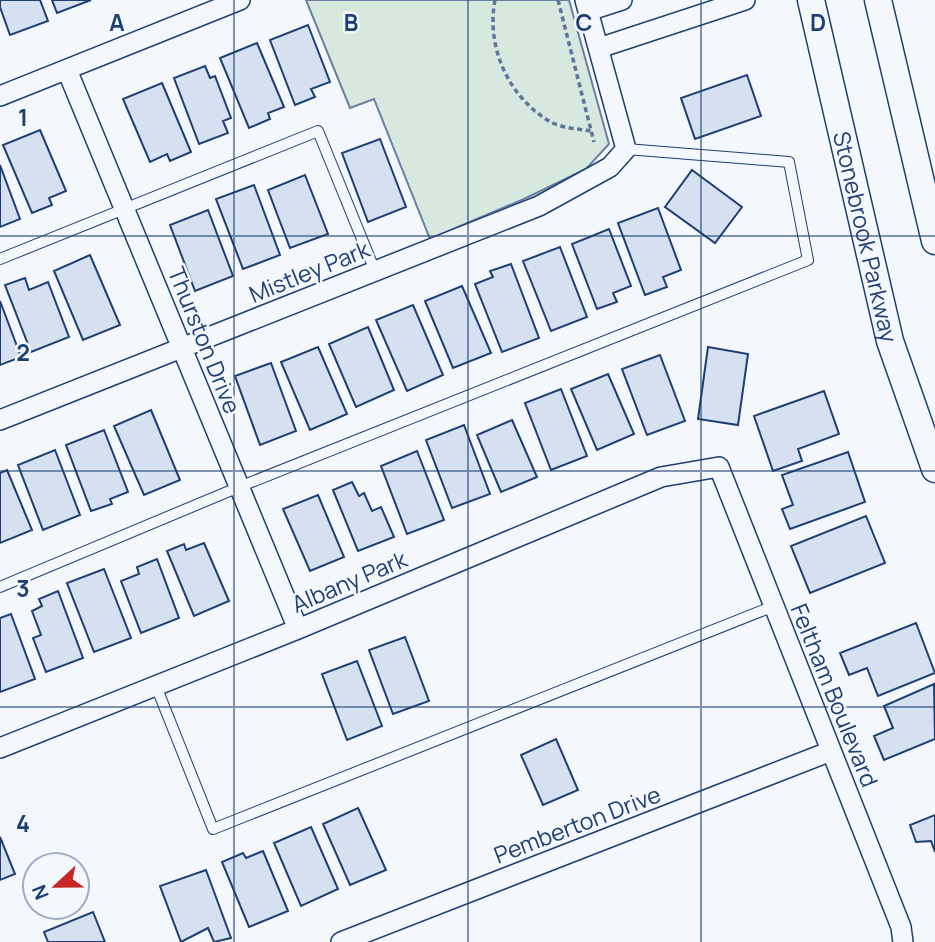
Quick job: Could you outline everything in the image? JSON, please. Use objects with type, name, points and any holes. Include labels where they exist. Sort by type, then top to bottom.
[{"type":"main road","name":"Stonebrook Parkway","points":[[811,0],[890,341],[935,469]]},
{"type":"main road","points":[[878,0],[935,241]]},
{"type":"street","points":[[0,96],[240,0]]},
{"type":"street","points":[[622,0],[587,5],[626,149]]},
{"type":"street","points":[[599,48],[745,0]]},
{"type":"street","name":"Thurston Drive","points":[[67,70],[298,629]]},
{"type":"street","name":"Mistley Park","points":[[0,420],[539,206],[610,167],[626,149]]},
{"type":"street","name":"Feltham Boulevard","points":[[719,467],[901,927],[904,942]]},
{"type":"street","name":"Albany Park","points":[[0,748],[298,629],[661,477],[719,467]]},
{"type":"street","name":"Pemberton Drive","points":[[341,942],[831,751]]},
{"type":"lane","points":[[0,259],[318,131],[375,271]]},
{"type":"lane","points":[[0,587],[239,487],[808,260],[789,162],[626,149]]},
{"type":"lane","points":[[156,685],[214,829],[774,606]]},
{"type":"path","points":[[495,0],[495,48],[503,71],[518,93],[551,122],[592,131]]},
{"type":"path","points":[[558,0],[594,142]]},
{"type":"shaded area","points":[[306,0],[569,0],[609,144],[586,169],[430,239],[374,99],[350,108]]},
{"type":"building","points":[[0,0],[40,0],[48,21],[10,35]]},
{"type":"building","points":[[52,0],[91,0],[57,13]]},
{"type":"building","points":[[308,25],[330,82],[311,89],[315,97],[295,105],[270,40]]},
{"type":"building","points":[[257,43],[284,107],[268,113],[270,119],[249,128],[220,58]]},
{"type":"building","points":[[205,66],[210,78],[215,76],[231,118],[223,121],[228,133],[199,144],[174,78]]},
{"type":"building","points":[[747,75],[761,116],[695,139],[681,98]]},
{"type":"building","points":[[162,83],[191,152],[170,161],[167,154],[150,162],[123,99]]},
{"type":"building","points":[[40,130],[66,191],[49,198],[52,205],[32,213],[3,145]]},
{"type":"building","points":[[380,139],[406,207],[368,222],[342,153]]},
{"type":"building","points":[[0,165],[20,219],[0,227]]},
{"type":"building","points":[[692,170],[742,207],[715,243],[665,207]]},
{"type":"building","points":[[305,175],[328,234],[290,248],[268,190]]},
{"type":"building","points":[[254,185],[280,255],[243,269],[216,199]]},
{"type":"building","points":[[658,208],[681,270],[663,277],[667,287],[645,295],[618,223]]},
{"type":"building","points":[[208,210],[233,276],[195,291],[170,225]]},
{"type":"building","points":[[609,229],[631,286],[613,293],[617,302],[597,309],[572,244]]},
{"type":"building","points":[[560,247],[587,317],[551,331],[523,261]]},
{"type":"building","points":[[90,255],[120,325],[83,340],[54,271]]},
{"type":"building","points":[[511,264],[539,338],[502,352],[475,284],[493,277],[490,271]]},
{"type":"building","points":[[25,278],[29,290],[48,282],[69,337],[31,352],[5,285]]},
{"type":"building","points":[[462,286],[491,353],[453,368],[425,301]]},
{"type":"building","points":[[0,301],[21,357],[0,365]]},
{"type":"building","points":[[413,305],[443,375],[407,391],[376,320]]},
{"type":"building","points":[[368,327],[394,390],[356,407],[329,344]]},
{"type":"building","points":[[318,347],[347,414],[310,430],[281,362]]},
{"type":"building","points":[[708,347],[748,354],[738,425],[698,419]]},
{"type":"building","points":[[660,355],[685,421],[647,435],[622,369]]},
{"type":"building","points":[[271,363],[296,431],[260,445],[235,376]]},
{"type":"building","points":[[608,374],[634,434],[597,450],[571,389]]},
{"type":"building","points":[[561,389],[587,456],[551,470],[525,403]]},
{"type":"building","points":[[824,391],[839,434],[798,449],[802,461],[773,471],[754,416]]},
{"type":"building","points":[[151,410],[180,480],[144,495],[114,426]]},
{"type":"building","points":[[512,420],[537,477],[501,492],[477,435]]},
{"type":"building","points":[[464,425],[490,494],[452,508],[426,440]]},
{"type":"building","points":[[104,430],[128,492],[110,499],[112,504],[91,511],[66,445]]},
{"type":"building","points":[[55,450],[80,515],[43,530],[18,465]]},
{"type":"building","points":[[417,451],[444,520],[407,534],[381,466]]},
{"type":"building","points":[[848,452],[865,502],[790,529],[782,509],[793,505],[782,475]]},
{"type":"building","points":[[7,470],[32,530],[0,543],[0,473]]},
{"type":"building","points":[[352,482],[359,496],[364,493],[372,511],[381,507],[394,537],[358,551],[333,490]]},
{"type":"building","points":[[318,495],[344,557],[310,571],[283,509]]},
{"type":"building","points":[[866,516],[885,563],[810,593],[791,546]]},
{"type":"building","points":[[204,543],[229,601],[194,616],[167,551],[184,544],[186,550]]},
{"type":"building","points":[[157,559],[179,618],[141,633],[121,581],[139,574],[137,567]]},
{"type":"building","points":[[104,569],[131,638],[94,652],[67,583]]},
{"type":"building","points":[[58,591],[83,658],[46,672],[33,638],[41,635],[32,611],[42,606],[39,599]]},
{"type":"building","points":[[11,614],[35,679],[0,692],[0,618]]},
{"type":"building","points":[[916,623],[935,673],[878,696],[867,668],[849,675],[840,653]]},
{"type":"building","points":[[405,637],[429,701],[393,714],[369,650]]},
{"type":"building","points":[[357,661],[382,726],[347,740],[322,674]]},
{"type":"building","points":[[934,684],[935,739],[884,760],[874,736],[893,728],[884,706]]},
{"type":"building","points":[[556,739],[578,790],[543,805],[521,755]]},
{"type":"building","points":[[358,808],[386,870],[350,885],[323,824]]},
{"type":"building","points":[[935,815],[935,852],[931,841],[916,842],[910,825]]},
{"type":"building","points":[[311,827],[338,889],[301,906],[274,843]]},
{"type":"building","points":[[0,837],[15,874],[0,880]]},
{"type":"building","points":[[263,851],[288,911],[249,927],[222,862],[243,853],[246,858]]},
{"type":"building","points":[[206,870],[231,938],[214,942],[208,928],[181,942],[160,886]]},
{"type":"building","points":[[93,912],[105,942],[48,942],[44,932],[71,921],[91,921]]}]
